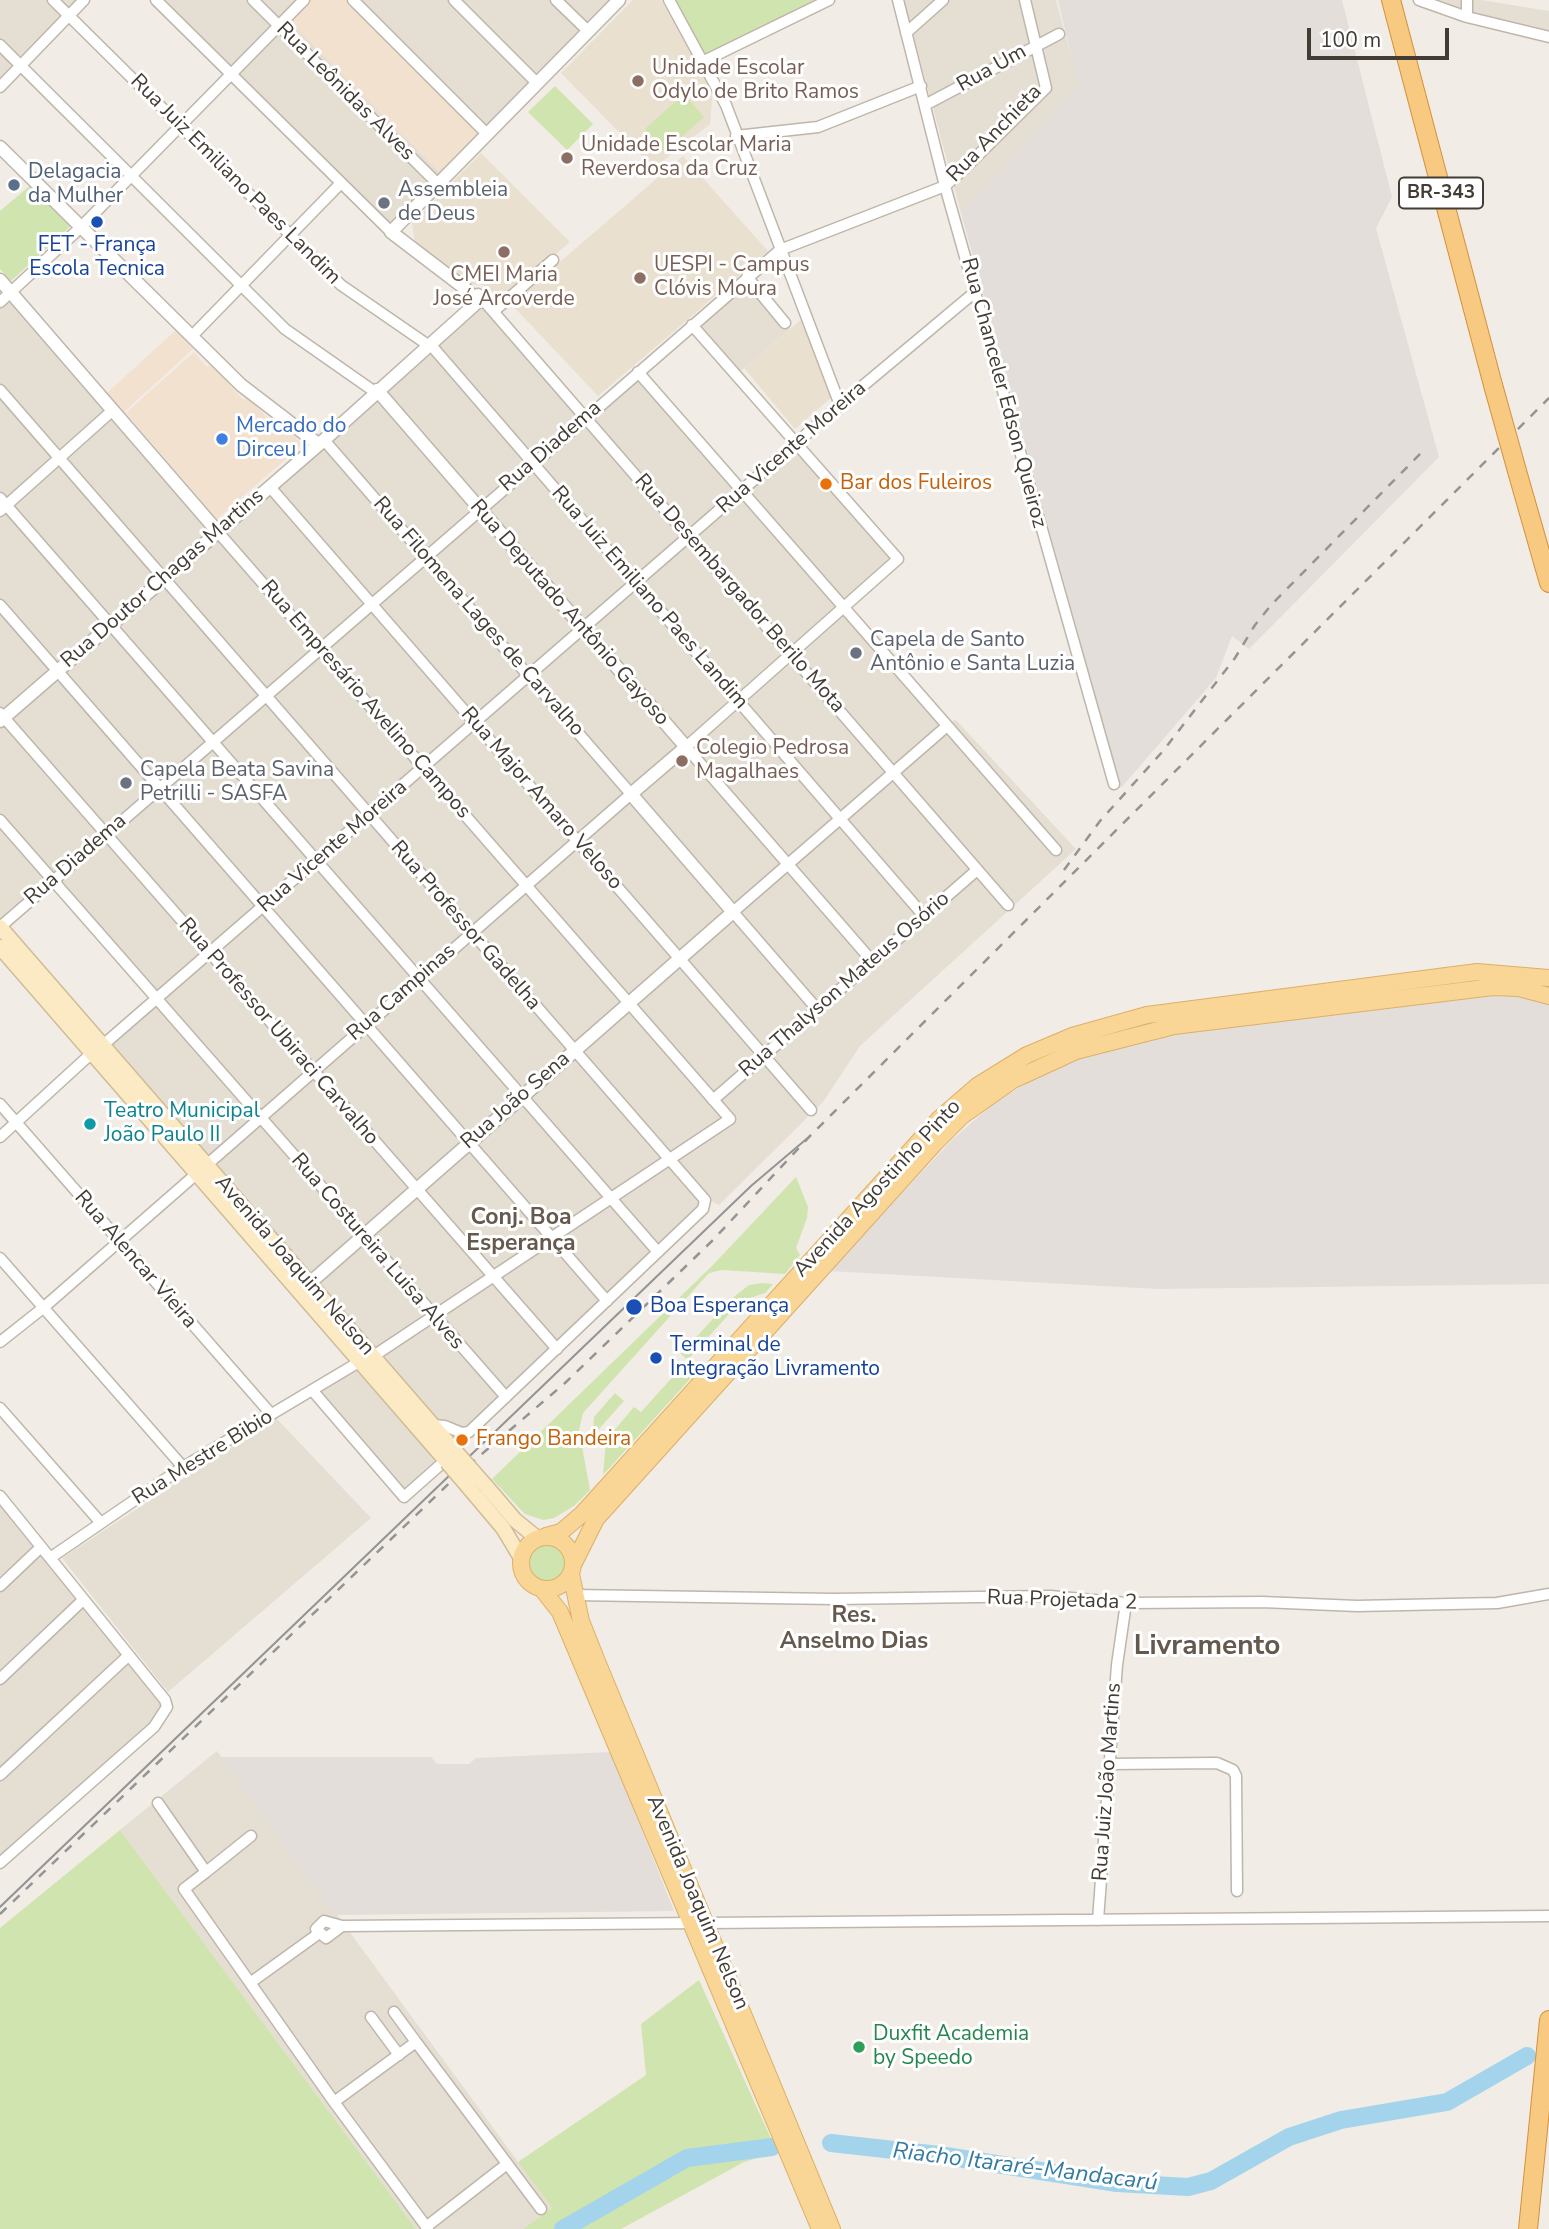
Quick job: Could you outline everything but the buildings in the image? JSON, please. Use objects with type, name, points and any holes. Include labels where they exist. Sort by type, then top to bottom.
[{"type":"highway","name":"BR-343","points":[[1391,0],[1493,385],[1549,583]]},
{"type":"highway","points":[[1528,2229],[1549,2020]]},
{"type":"main road","name":"Avenida Joaquim Nelson","points":[[0,927],[98,1049],[304,1287],[448,1461],[515,1520],[542,1537]]},
{"type":"main road","name":"Avenida Joaquim Nelson","points":[[0,947],[98,1049]]},
{"type":"main road","name":"Avenida Agostinho Pinto","points":[[542,1537],[561,1532],[582,1514],[939,1119],[977,1086],[1027,1055],[1082,1032],[1147,1015],[1477,972],[1549,978]]},
{"type":"main road","name":"Avenida Agostinho Pinto","points":[[572,1569],[596,1519],[908,1172],[962,1116],[1013,1080],[1076,1051],[1174,1026],[1493,987],[1519,988],[1549,996]]},
{"type":"main road","name":"Avenida Joaquim Nelson","points":[[366,1360],[432,1425],[448,1461]]},
{"type":"main road","name":"Avenida Joaquim Nelson","points":[[481,1491],[521,1558]]},
{"type":"main road","points":[[542,1537],[555,1538],[569,1548],[572,1569],[559,1587],[542,1589],[527,1581],[520,1566],[524,1549],[542,1537]]},
{"type":"main road","name":"Avenida Joaquim Nelson","points":[[572,1569],[574,1595],[596,1659],[698,1923]]},
{"type":"main road","name":"Avenida Joaquim Nelson","points":[[542,1589],[560,1612],[698,1923],[824,2223]]},
{"type":"street","name":"Rua Juiz Emiliano Paes Landim","points":[[53,0],[351,294],[429,344],[924,916]]},
{"type":"street","points":[[0,87],[84,0]]},
{"type":"street","points":[[156,0],[391,232],[619,0]]},
{"type":"street","name":"Rua Leônidas Alves","points":[[253,0],[438,184]]},
{"type":"street","points":[[0,302],[80,228],[304,0]]},
{"type":"street","points":[[353,0],[487,134]]},
{"type":"street","points":[[454,0],[537,83]]},
{"type":"street","points":[[556,0],[588,31]]},
{"type":"street","points":[[669,0],[726,104],[840,405]]},
{"type":"street","points":[[704,61],[829,0]]},
{"type":"street","name":"Rua Chanceler Edson Queiroz","points":[[898,0],[945,186],[1114,783]]},
{"type":"street","points":[[906,33],[943,0]]},
{"type":"street","name":"Rua Anchieta","points":[[945,186],[1046,88],[1025,0]]},
{"type":"street","points":[[1419,0],[1467,17],[1549,37]]},
{"type":"street","points":[[1467,0],[1467,17]]},
{"type":"street","name":"Rua Um","points":[[925,105],[1059,34]]},
{"type":"street","name":"Rua Deputado Antônio Gayoso","points":[[0,45],[240,285],[303,344],[376,391],[872,961]]},
{"type":"street","points":[[736,136],[761,131],[806,130],[921,86]]},
{"type":"street","name":"Rua Filomena Lages de Carvalho","points":[[0,147],[241,385],[321,442],[426,556],[631,794]]},
{"type":"street","points":[[192,336],[341,183]]},
{"type":"street","name":"Rua Diadema","points":[[0,927],[780,250],[945,186]]},
{"type":"street","points":[[406,216],[402,234],[408,246]]},
{"type":"street","name":"Rua Desembargador Berilo Mota","points":[[391,232],[494,311],[1008,905]]},
{"type":"street","points":[[494,311],[553,260]]},
{"type":"street","points":[[747,277],[785,323]]},
{"type":"street","name":"Rua Empresário Avelino Campos","points":[[0,280],[730,1119]]},
{"type":"street","name":"Rua Vicente Moreira","points":[[0,1137],[840,405],[975,292]]},
{"type":"street","name":"Rua Doutor Chagas Martins","points":[[1,717],[270,487],[479,300]]},
{"type":"street","points":[[692,325],[897,563],[631,794],[817,1009]]},
{"type":"street","points":[[638,372],[1056,850]]},
{"type":"street","name":"Rua Professor Gadelha","points":[[0,390],[702,1196],[703,1209],[658,1252]]},
{"type":"street","points":[[113,410],[2,505],[111,625],[658,1252],[469,1432],[462,1433],[445,1426],[432,1425]]},
{"type":"street","name":"Rua Major Amaro Veloso","points":[[270,487],[811,1110]]},
{"type":"street","points":[[0,605],[607,1301]]},
{"type":"street","name":"Rua Professor Ubiraci Carvalho","points":[[1,717],[557,1349]]},
{"type":"street","points":[[733,912],[947,726]]},
{"type":"street","name":"Rua Campinas","points":[[0,1342],[43,1308],[631,794]]},
{"type":"street","name":"Rua Costureira Luisa Alves","points":[[0,820],[433,1317],[506,1397]]},
{"type":"street","name":"Rua Thalyson Mateus Osório","points":[[713,1100],[977,870]]},
{"type":"street","name":"Rua João Sena","points":[[304,1287],[733,912]]},
{"type":"street","name":"Rua Alencar Vieira","points":[[0,1104],[271,1414]]},
{"type":"street","name":"Rua Mestre Bibio","points":[[50,1558],[183,1467],[366,1360],[494,1279],[730,1119]]},
{"type":"street","points":[[0,1258],[183,1467]]},
{"type":"street","points":[[312,1390],[404,1497],[448,1461]]},
{"type":"street","points":[[0,1408],[101,1522]]},
{"type":"street","points":[[0,1496],[82,1601],[165,1700],[166,1713],[154,1727],[1,1859]]},
{"type":"street","points":[[0,1586],[41,1547]]},
{"type":"street","name":"Rua Projetada 2","points":[[574,1595],[834,1599],[1050,1597],[1126,1604],[1262,1602],[1357,1606],[1497,1603],[1549,1594]]},
{"type":"street","points":[[0,1679],[82,1601]]},
{"type":"street","name":"Rua Juiz João Martins","points":[[1098,1920],[1117,1665],[1126,1604]]},
{"type":"street","points":[[0,1775],[128,1656]]},
{"type":"street","points":[[1110,1764],[1217,1763],[1233,1770],[1236,1776],[1237,1891]]},
{"type":"street","points":[[158,1803],[206,1872]]},
{"type":"street","points":[[251,1836],[184,1889],[334,2102],[427,2228],[507,2164]]},
{"type":"street","points":[[250,1983],[318,1934],[317,1926],[324,1921],[342,1926],[1549,1916]]},
{"type":"street","points":[[394,2012],[541,2209]]},
{"type":"street","points":[[370,2017],[398,2055]]},
{"type":"street","points":[[334,2102],[416,2042]]},
{"type":"shaded area","points":[[0,0],[84,0],[0,87]]},
{"type":"shaded area","points":[[156,0],[619,0],[391,232]]},
{"type":"shaded area","points":[[312,0],[346,0],[478,134],[439,172],[290,22]]},
{"type":"shaded area","name":"Unidade Escolar Odylo de Brito Ramos","points":[[633,0],[661,0],[713,88],[710,124],[654,168],[561,73]]},
{"type":"shaded area","points":[[904,0],[1056,0],[1079,85],[961,213]]},
{"type":"shaded area","points":[[1058,0],[1342,0],[1392,197],[1376,228],[1439,457],[1249,649],[1232,636],[1216,678],[1121,788],[961,213],[1078,85]]},
{"type":"shaded area","points":[[1423,0],[1481,0],[1549,11],[1549,40],[1426,9]]},
{"type":"shaded area","points":[[481,153],[570,242],[499,303],[482,285],[470,284],[415,242],[412,223]]},
{"type":"shaded area","name":"UESPI - Campus Clóvis Moura","points":[[683,156],[768,251],[598,396],[511,304]]},
{"type":"shaded area","points":[[747,277],[790,329],[736,375],[692,325]]},
{"type":"shaded area","points":[[0,280],[218,532],[482,298],[585,416],[638,372],[742,491],[796,444],[898,559],[844,607],[948,725],[955,719],[1076,849],[860,1046],[823,1102],[719,1205],[704,1197],[705,1200],[469,1432],[432,1425],[103,1045],[156,999],[53,881],[0,927]]},
{"type":"shaded area","points":[[802,319],[832,397],[795,429],[744,368]]},
{"type":"shaded area","points":[[176,330],[193,349],[124,412],[107,393]]},
{"type":"shaded area","name":"Mercado do Dirceu I","points":[[194,352],[207,367],[211,363],[243,400],[247,397],[282,432],[287,428],[302,445],[217,519],[126,413]]},
{"type":"shaded area","points":[[1521,993],[1549,1005],[1549,1284],[1158,1289],[829,1271],[952,1140],[994,1103],[1045,1072],[1079,1058],[1178,1030]]},
{"type":"shaded area","points":[[359,1362],[447,1462],[404,1497],[312,1390]]},
{"type":"shaded area","points":[[276,1418],[371,1518],[168,1692],[62,1558]]},
{"type":"shaded area","points":[[0,1496],[165,1700],[166,1713],[0,1863]]},
{"type":"shaded area","points":[[217,1751],[552,2208],[523,2229],[416,2229],[120,1830]]},
{"type":"shaded area","points":[[611,1752],[674,1911],[334,1915],[221,1757],[431,1757],[437,1764],[469,1764],[476,1758]]},
{"type":"green space","points":[[675,0],[816,0],[706,56]]},
{"type":"green space","points":[[555,86],[593,124],[567,150],[528,112]]},
{"type":"green space","points":[[684,94],[704,117],[665,152],[645,129]]},
{"type":"green space","points":[[33,183],[73,224],[11,281],[0,269],[0,211]]},
{"type":"green space","points":[[796,1177],[808,1207],[807,1218],[796,1248],[800,1255],[785,1274],[722,1270],[709,1273],[583,1413],[579,1430],[590,1490],[574,1506],[554,1518],[543,1520],[525,1514],[492,1479],[712,1266]]},
{"type":"green space","points":[[773,1284],[765,1293],[741,1301],[691,1356],[690,1379],[603,1475],[606,1440],[634,1407],[641,1412],[688,1360],[681,1354],[731,1299],[749,1285]]},
{"type":"green space","points":[[615,1393],[624,1401],[598,1430],[593,1431],[594,1417]]},
{"type":"green space","points":[[546,1540],[555,1541],[562,1546],[567,1553],[567,1571],[562,1578],[555,1583],[546,1584],[537,1583],[530,1578],[525,1571],[524,1562],[525,1553],[530,1546],[537,1541]]},
{"type":"green space","points":[[120,1830],[416,2229],[0,2229],[0,1928]]},
{"type":"green space","points":[[699,1980],[777,2152],[744,2162],[621,2229],[523,2229],[552,2208],[518,2162],[646,2075],[641,2024]]},
{"type":"waterway","name":"Riacho Itararé-Mandacarú","points":[[831,2143],[939,2155],[1117,2183],[1188,2187],[1211,2181],[1289,2137],[1341,2120],[1447,2102],[1527,2056]]},
{"type":"waterway","name":"Riacho Itararé-Mandacarú","points":[[563,2229],[687,2158],[772,2147]]},
{"type":"tram line","points":[[0,1907],[751,1186],[810,1136]]},
{"type":"railway","points":[[0,1914],[462,1471],[565,1383],[713,1240],[810,1136],[1549,398]]},
{"type":"railway","points":[[1064,870],[1100,821],[1163,751],[1235,658],[1255,625],[1272,604],[1421,453]]},
{"type":"place","name":"Unidade Escolar Odylo de Brito Ramos","points":[[638,81]]},
{"type":"place","name":"Unidade Escolar Maria Reverdosa da Cruz","points":[[567,158]]},
{"type":"place","name":"Delagacia da Mulher","points":[[14,185]]},
{"type":"place","name":"Assembleia de Deus","points":[[384,203]]},
{"type":"place","name":"FET - França Escola Tecnica","points":[[97,222]]},
{"type":"place","name":"CMEI Maria José Arcoverde","points":[[504,252]]},
{"type":"place","name":"UESPI - Campus Clóvis Moura","points":[[640,278]]},
{"type":"place","name":"Mercado do Dirceu I","points":[[222,439]]},
{"type":"place","name":"Bar dos Fuleiros","points":[[826,484]]},
{"type":"place","name":"Capela de Santo Antônio e Santa Luzia","points":[[856,653]]},
{"type":"place","name":"Colegio Pedrosa Magalhaes","points":[[682,761]]},
{"type":"place","name":"Capela Beata Savina Petrilli - SASFA","points":[[126,783]]},
{"type":"place","name":"Teatro Municipal João Paulo II","points":[[90,1124]]},
{"type":"place","name":"Boa Esperança","points":[[634,1307]]},
{"type":"place","name":"Terminal de Integração Livramento","points":[[656,1358]]},
{"type":"place","name":"Frango Bandeira","points":[[462,1440]]},
{"type":"place","name":"Duxfit Academia by Speedo","points":[[859,2047]]},
{"type":"district","name":"Conj. Boa Esperança","points":[[521,1231]]},
{"type":"district","name":"Res. Anselmo Dias","points":[[854,1629]]},
{"type":"district","name":"Livramento","points":[[1207,1647]]}]
